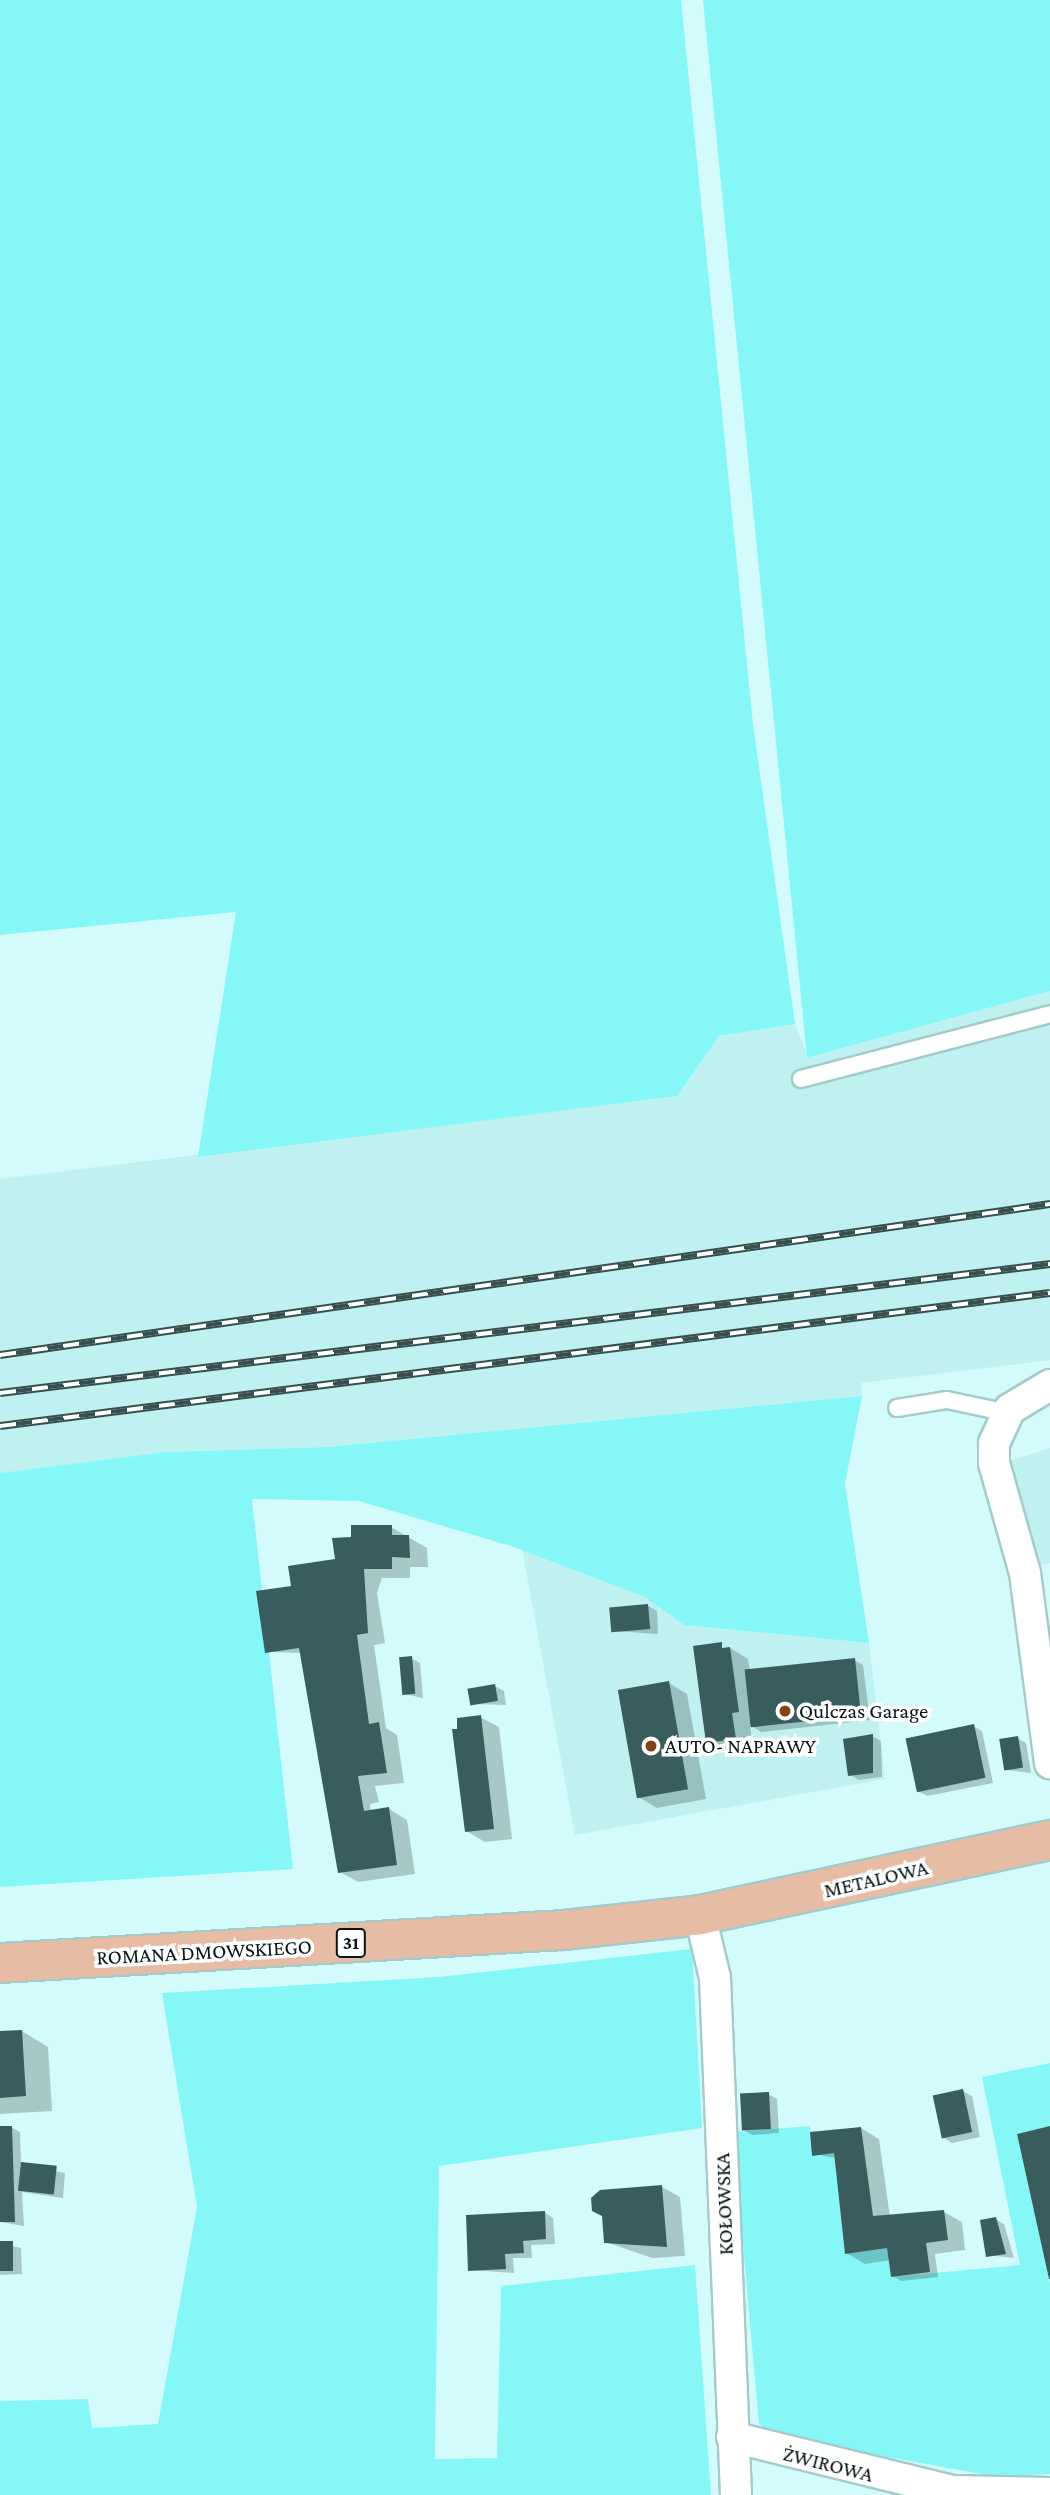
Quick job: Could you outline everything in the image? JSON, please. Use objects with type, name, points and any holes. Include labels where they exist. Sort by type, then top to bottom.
[{"type":"main road","name":"METALOWA","points":[[700,1914],[1050,1839]]},
{"type":"main road","name":"ROMANA DMOWSKIEGO","points":[[0,1964],[563,1930],[700,1914]]},
{"type":"street","points":[[1050,1385],[1008,1413],[994,1443],[993,1464],[1025,1573],[1046,1712],[1050,1763]]},
{"type":"street","name":"KOŁOWSKA","points":[[700,1914],[715,1978],[736,2495]]},
{"type":"street","name":"ŻWIROWA","points":[[732,2437],[952,2491],[1050,2493]]},
{"type":"lane","points":[[801,1079],[1050,1014]]},
{"type":"lane","points":[[897,1408],[947,1400],[1008,1413]]},
{"type":"shaded area","points":[[0,0],[681,0],[753,724],[795,1024],[719,1036],[677,1096],[198,1157],[236,912],[0,935]]},
{"type":"shaded area","points":[[703,0],[1050,0],[1050,991],[807,1058]]},
{"type":"shaded area","points":[[1050,991],[1050,1360],[861,1383],[862,1396],[327,1447],[165,1452],[0,1473],[0,1179],[677,1096],[719,1036],[795,1024],[808,1058]]},
{"type":"shaded area","points":[[862,1396],[845,1484],[869,1643],[684,1625],[645,1597],[514,1547],[359,1501],[252,1499],[293,1869],[0,1887],[0,1473],[165,1452],[327,1447]]},
{"type":"shaded area","points":[[1050,1448],[1050,1563],[1014,1571],[979,1471]]},
{"type":"shaded area","points":[[522,1549],[645,1597],[684,1625],[869,1643],[885,1779],[575,1835]]},
{"type":"shaded area","points":[[692,1949],[702,2128],[439,2166],[435,2459],[497,2458],[501,2286],[695,2265],[711,2495],[0,2495],[0,2401],[88,2399],[92,2428],[158,2424],[197,2207],[162,1993],[438,1977]]},
{"type":"shaded area","points":[[1050,2063],[1050,2126],[1017,2134],[1050,2284],[1050,2474],[993,2476],[776,2437],[759,2424],[733,2132],[810,2126],[812,2155],[834,2153],[845,2254],[887,2248],[891,2277],[1020,2265],[982,2077]]},
{"type":"building","points":[[351,1525],[392,1525],[392,1535],[409,1535],[410,1558],[392,1557],[392,1569],[364,1569],[368,1633],[357,1635],[369,1724],[379,1722],[387,1773],[358,1776],[364,1811],[389,1807],[397,1865],[338,1873],[299,1648],[265,1653],[256,1591],[291,1586],[288,1566],[335,1559],[332,1538],[351,1537]]},
{"type":"building","points":[[648,1604],[650,1629],[611,1632],[609,1607]]},
{"type":"building","points":[[722,1642],[722,1648],[730,1647],[739,1712],[732,1713],[736,1739],[706,1743],[693,1646]]},
{"type":"building","points":[[412,1656],[415,1694],[402,1695],[399,1657]]},
{"type":"building","points":[[855,1658],[861,1716],[751,1727],[745,1670]]},
{"type":"building","points":[[669,1681],[688,1789],[637,1798],[618,1690]]},
{"type":"building","points":[[495,1684],[498,1701],[470,1706],[467,1689]]},
{"type":"building","points":[[481,1715],[494,1829],[465,1832],[452,1729],[457,1729],[457,1718]]},
{"type":"building","points":[[974,1724],[985,1778],[917,1792],[906,1739]]},
{"type":"building","points":[[873,1734],[873,1773],[848,1776],[843,1739]]},
{"type":"building","points":[[1018,1736],[1023,1768],[1004,1771],[999,1739]]},
{"type":"building","points":[[22,2030],[26,2096],[0,2098],[0,2031]]},
{"type":"building","points":[[963,2089],[972,2132],[942,2138],[933,2095]]},
{"type":"building","points":[[769,2092],[771,2129],[742,2130],[740,2094]]},
{"type":"building","points":[[0,2126],[12,2126],[15,2222],[0,2222]]},
{"type":"building","points":[[1050,2126],[1050,2279],[1049,2279],[1017,2134]]},
{"type":"building","points":[[861,2127],[873,2216],[944,2210],[948,2240],[926,2243],[930,2272],[891,2277],[887,2248],[845,2254],[834,2153],[812,2156],[810,2132]]},
{"type":"building","points":[[21,2162],[57,2166],[54,2195],[18,2191]]},
{"type":"building","points":[[662,2185],[667,2247],[604,2243],[602,2216],[592,2211],[591,2198],[600,2190]]},
{"type":"building","points":[[545,2211],[546,2239],[523,2241],[524,2253],[505,2254],[506,2269],[468,2271],[466,2215]]},
{"type":"building","points":[[996,2217],[1006,2254],[986,2257],[980,2220]]},
{"type":"building","points":[[0,2241],[13,2241],[13,2271],[0,2271]]},
{"type":"railway","points":[[0,1355],[1050,1204]]},
{"type":"railway","points":[[0,1393],[1050,1264]]},
{"type":"railway","points":[[0,1426],[1050,1293]]},
{"type":"place","name":"Qulczas Garage","points":[[785,1711]]},
{"type":"place","name":"AUTO- NAPRAWY","points":[[651,1746]]}]
